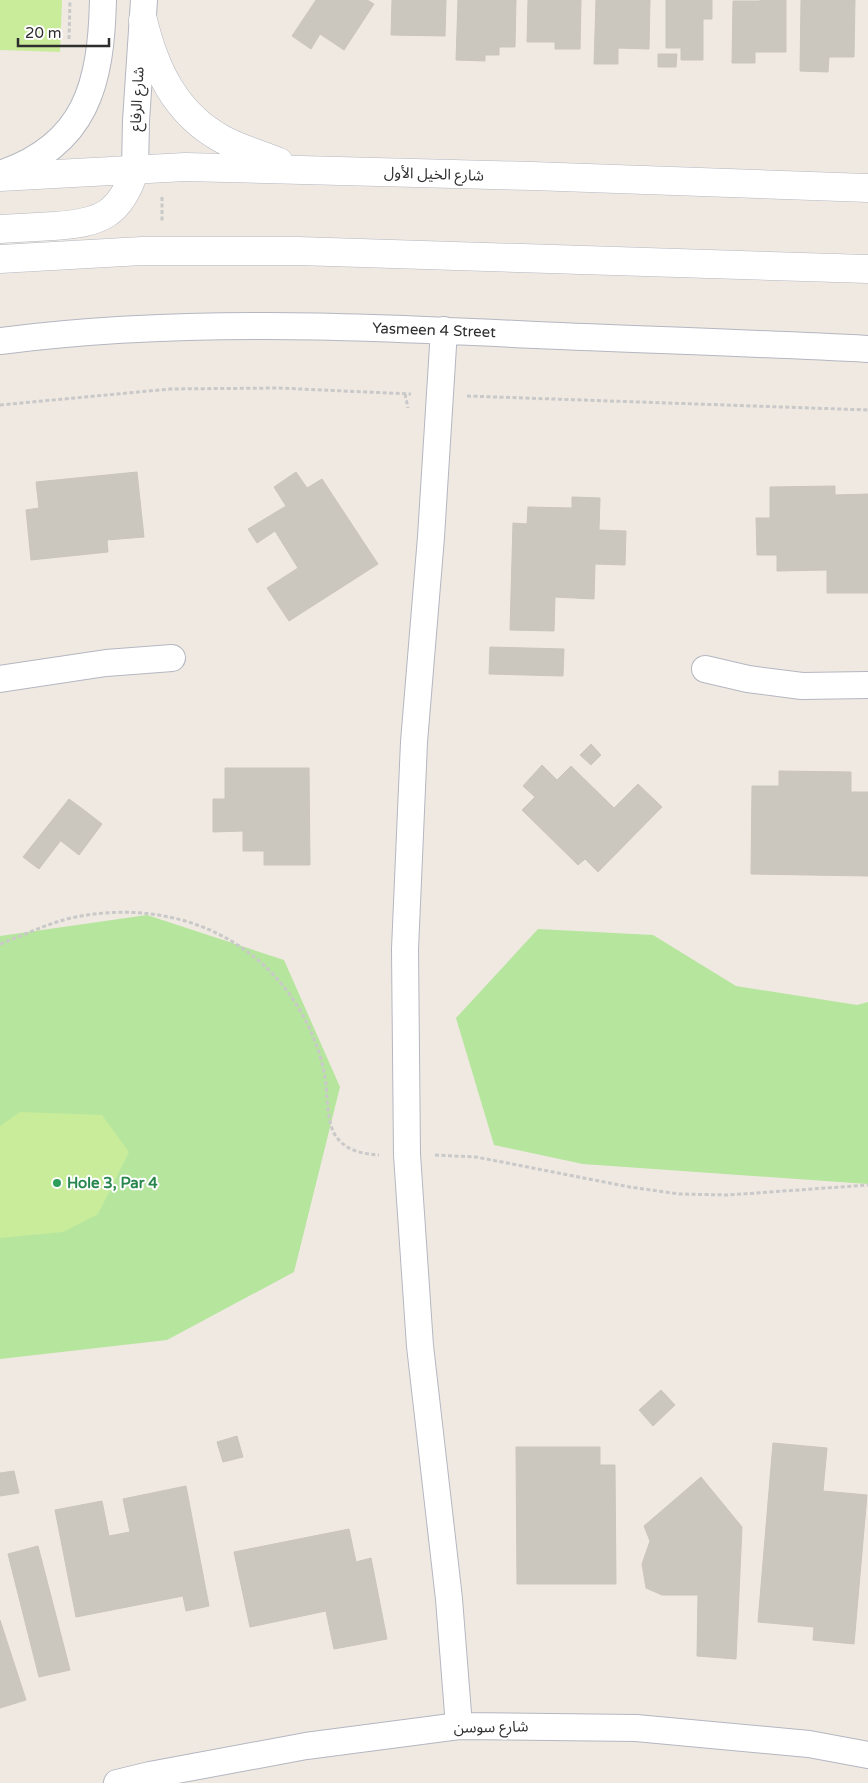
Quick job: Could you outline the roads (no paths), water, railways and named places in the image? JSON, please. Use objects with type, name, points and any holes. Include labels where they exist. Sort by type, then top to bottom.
[{"type":"main road","points":[[143,10],[150,49],[161,76],[178,101],[198,121],[220,138],[245,150],[302,170]]},
{"type":"main road","name":"شارع الخيل الأول","points":[[0,175],[185,167],[868,188]]},
{"type":"main road","points":[[0,229],[89,222],[106,214],[120,201],[130,185],[135,169]]},
{"type":"main road","points":[[0,259],[132,252],[298,251],[868,269]]},
{"type":"street","points":[[0,175],[41,155],[64,136],[81,112],[98,66],[102,42],[103,0]]},
{"type":"street","name":"شارع الرفاع","points":[[135,169],[136,112],[143,10]]},
{"type":"street","name":"Yasmeen 4 Street","points":[[0,341],[46,335],[174,326],[302,326],[444,330],[868,349]]},
{"type":"street","points":[[444,330],[431,536],[414,742],[406,939],[407,1156],[420,1346],[449,1599],[459,1726]]},
{"type":"street","points":[[0,679],[106,662],[172,658]]},
{"type":"street","points":[[705,669],[748,679],[802,686],[868,685]]},
{"type":"street","name":"شارع سوسن","points":[[117,1783],[150,1775],[306,1746],[459,1726],[636,1728],[809,1744],[868,1755]]},
{"type":"place","name":"Hole 3, Par 4","points":[[57,1183]]}]
